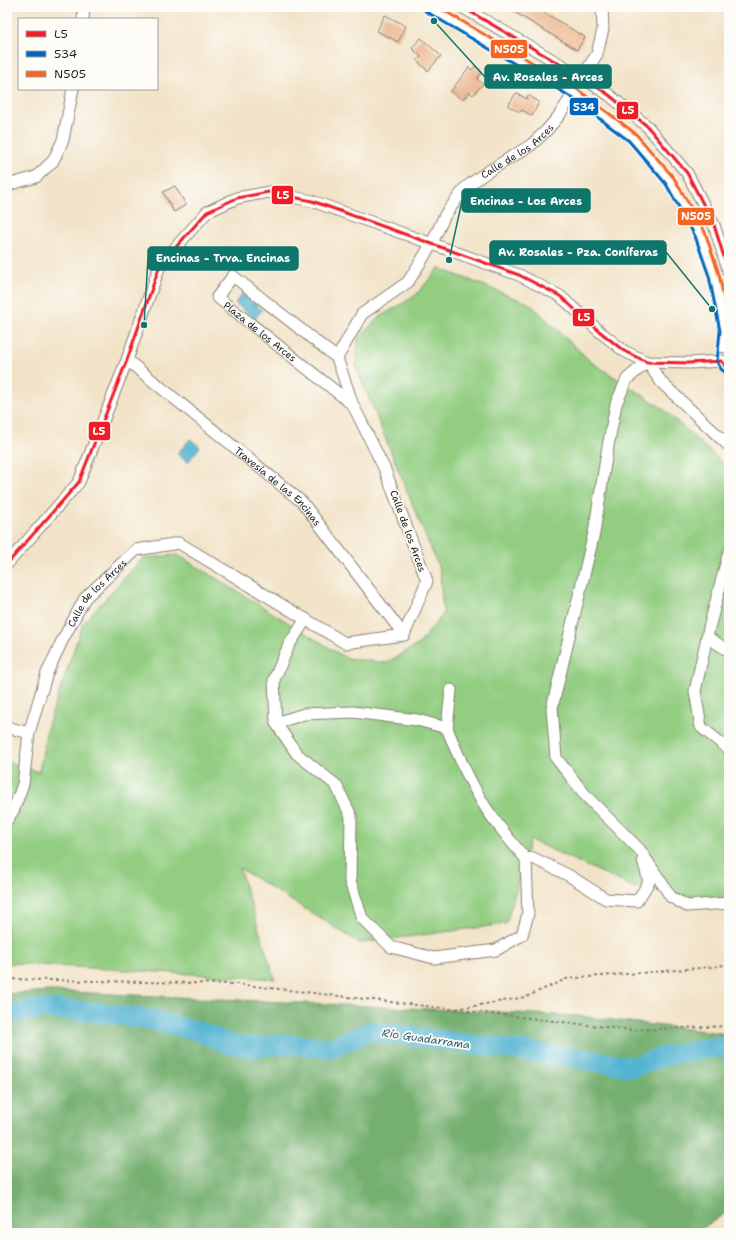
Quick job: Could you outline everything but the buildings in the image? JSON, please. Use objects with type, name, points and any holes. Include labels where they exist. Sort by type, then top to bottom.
[{"type":"street","points":[[82,18],[84,7]]},
{"type":"street","points":[[7,564],[79,482],[127,360],[160,264],[207,212],[237,198],[269,192],[312,201],[431,245],[519,275],[560,296],[624,351],[647,362],[726,365],[722,352],[727,344],[723,316],[714,275],[700,234],[670,181],[632,137],[574,93],[428,7]]},
{"type":"street","points":[[462,7],[582,77],[609,95],[648,126],[687,173],[714,225],[729,273]]},
{"type":"street","points":[[582,77],[596,54],[603,29],[602,7]]},
{"type":"street","points":[[7,184],[36,177],[53,161],[63,140],[73,90]]},
{"type":"street","name":"Calle de los Arces","points":[[7,820],[19,797],[25,778],[29,733],[47,673],[85,598],[136,550],[180,543],[345,643],[404,635],[427,581],[385,470],[353,404],[337,358],[362,314],[408,282],[431,245],[445,215],[465,188],[484,174],[531,145],[558,117],[574,93]]},
{"type":"street","name":"Plaza de los Arces","points":[[337,358],[233,276],[217,297],[353,404]]},
{"type":"street","name":"Travesía de las Encinas","points":[[127,360],[302,502],[404,635]]},
{"type":"street","points":[[647,362],[662,383],[729,446]]},
{"type":"street","points":[[647,362],[627,379],[616,404],[594,533],[552,708],[556,758],[587,797],[640,850],[671,897],[687,906],[729,903]]},
{"type":"street","points":[[729,552],[695,691],[701,727],[726,747],[729,747]]},
{"type":"street","points":[[306,619],[289,645],[274,680],[276,723],[297,754],[336,784],[350,816],[350,881],[362,918],[391,947],[434,958],[496,950],[522,935],[528,914],[526,859],[507,837],[486,808],[463,766],[447,728],[451,690]]},
{"type":"street","points":[[707,637],[729,651]]},
{"type":"street","points":[[276,723],[304,714],[353,712],[417,720],[447,728]]},
{"type":"street","points":[[7,727],[29,733]]},
{"type":"street","points":[[526,859],[533,858],[568,875],[606,900],[637,901],[649,882],[640,850]]},
{"type":"path","points":[[452,1010],[526,997],[566,979],[711,967],[729,964]]},
{"type":"path","points":[[7,980],[236,984],[631,1030],[729,1026]]},
{"type":"green space","points":[[439,268],[530,304],[591,362],[661,407],[729,469],[729,902],[633,887],[530,840],[506,924],[360,943],[239,868],[275,979],[7,963],[7,762],[39,772],[47,728],[83,623],[143,558],[178,555],[346,658],[386,663],[419,644],[443,614],[440,571],[356,367],[358,339],[378,318],[415,296]]},
{"type":"green space","points":[[50,991],[579,1016],[729,1034],[729,1211],[695,1233],[7,1233],[7,994]]},
{"type":"water","points":[[242,294],[262,310],[255,319],[235,303]]},
{"type":"water","points":[[190,439],[200,447],[188,462],[177,454]]},
{"type":"waterway","name":"Río Guadarrama","points":[[7,1013],[44,1009],[97,1012],[153,1020],[201,1032],[229,1044],[255,1047],[283,1044],[329,1048],[371,1031],[633,1067],[665,1056],[715,1047],[729,1049]]},
{"type":"transit line","name":"N505","points":[[438,7],[577,89],[636,134],[674,178],[705,232],[719,274],[729,323]]},
{"type":"transit line","name":"L5","points":[[462,7],[582,77],[609,95],[647,126],[687,173],[714,225],[729,273]]},
{"type":"transit line","name":"534","points":[[425,11],[571,97],[629,141],[666,184],[695,236],[709,276],[720,331],[717,362],[721,369],[726,373]]},
{"type":"transit line","name":"L5","points":[[7,564],[79,482],[127,360],[160,265],[207,212],[237,198],[269,192],[312,201],[519,275],[560,296],[624,351],[647,362],[689,363],[722,361],[729,369]]},
{"type":"place","name":"Av. Rosales - Arces","points":[[434,21]]},
{"type":"place","name":"Encinas - Los Arces","points":[[449,260]]},
{"type":"place","name":"Av. Rosales - Pza. Coníferas","points":[[712,309]]},
{"type":"place","name":"Encinas - Trva. Encinas","points":[[144,325]]}]
